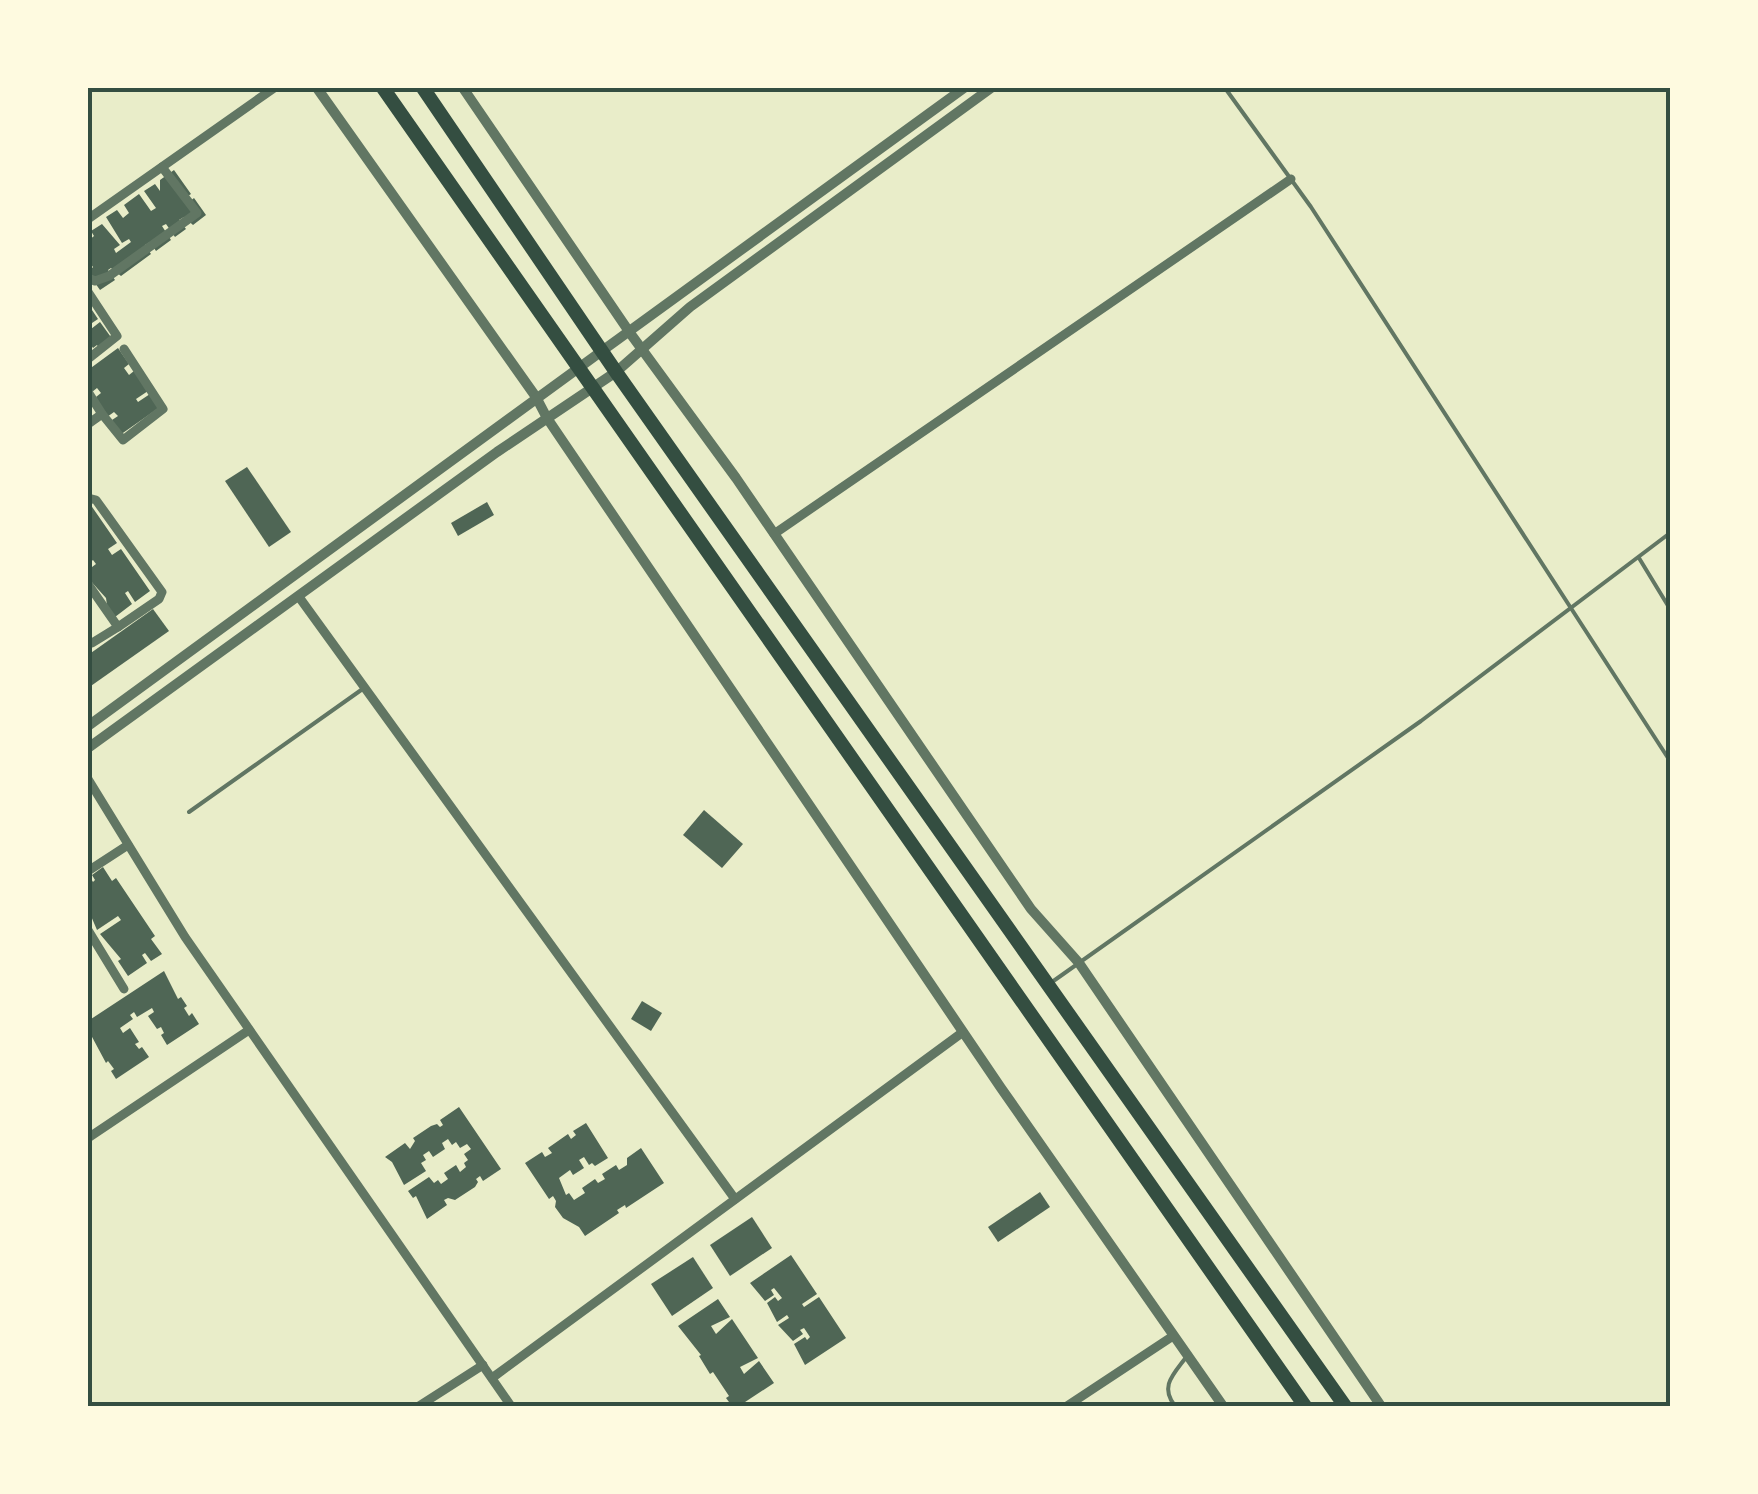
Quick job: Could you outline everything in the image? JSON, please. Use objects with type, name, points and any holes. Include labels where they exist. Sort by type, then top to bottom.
[{"type":"highway","points":[[383,88],[1304,1406]]},
{"type":"highway","points":[[422,88],[616,372],[1345,1406]]},
{"type":"street","points":[[88,220],[274,88]]},
{"type":"street","points":[[317,88],[536,398],[962,1032],[1223,1406]]},
{"type":"street","points":[[463,88],[1031,909],[1079,962],[1381,1406]]},
{"type":"street","points":[[88,726],[964,88]]},
{"type":"street","points":[[88,748],[546,418],[616,372],[690,308],[991,88]]},
{"type":"street","points":[[88,278],[95,281],[109,276],[197,213],[162,167]]},
{"type":"street","points":[[774,534],[1291,179]]},
{"type":"street","points":[[88,292],[117,336],[88,359]]},
{"type":"street","points":[[88,392],[122,440],[163,410],[124,350]]},
{"type":"street","points":[[88,424],[102,414]]},
{"type":"street","points":[[88,498],[96,500],[162,592],[159,599],[92,644]]},
{"type":"street","points":[[88,584],[118,626]]},
{"type":"street","points":[[298,597],[735,1200]]},
{"type":"street","points":[[88,779],[184,937],[511,1406]]},
{"type":"street","points":[[88,871],[128,846]]},
{"type":"street","points":[[88,930],[124,989]]},
{"type":"street","points":[[88,956],[99,949]]},
{"type":"street","points":[[88,1138],[250,1030]]},
{"type":"street","points":[[492,1378],[962,1032]]},
{"type":"street","points":[[1067,1406],[1173,1336]]},
{"type":"street","points":[[419,1406],[483,1365]]},
{"type":"lane","points":[[1225,88],[1291,179],[1670,761]]},
{"type":"lane","points":[[1048,985],[1421,721],[1670,532]]},
{"type":"lane","points":[[1638,558],[1670,609]]},
{"type":"lane","points":[[189,812],[364,688]]},
{"type":"lane","points":[[1175,1406],[1167,1396],[1166,1384],[1187,1355]]},
{"type":"building","points":[[174,170],[191,194],[185,198],[188,203],[194,198],[206,215],[193,225],[184,217],[179,220],[186,229],[175,237],[166,224],[162,226],[171,240],[156,251],[150,242],[145,245],[151,254],[121,276],[111,268],[108,270],[115,280],[100,290],[88,273],[93,267],[88,265],[88,241],[94,236],[91,231],[102,224],[120,245],[114,249],[116,253],[131,242],[129,239],[122,243],[106,217],[117,210],[123,218],[129,213],[124,205],[139,194],[151,211],[156,208],[144,191],[155,184],[160,191],[160,180]]},
{"type":"building","points":[[88,304],[98,319],[89,325],[91,329],[100,322],[113,340],[100,350],[88,341]]},
{"type":"building","points":[[118,348],[129,364],[124,368],[129,375],[134,371],[148,391],[136,399],[138,402],[150,394],[160,407],[120,435],[112,420],[118,416],[114,412],[107,417],[96,397],[101,393],[97,388],[92,392],[88,386],[88,370]]},
{"type":"building","points":[[247,467],[291,532],[269,547],[225,481]]},
{"type":"building","points":[[88,501],[117,543],[108,549],[112,555],[121,549],[150,591],[135,602],[128,591],[125,593],[132,604],[115,617],[106,598],[88,578],[88,570],[96,564],[93,560],[88,564]]},
{"type":"building","points":[[487,502],[494,515],[458,536],[451,523]]},
{"type":"building","points":[[153,609],[169,631],[88,688],[88,655]]},
{"type":"building","points":[[704,810],[743,844],[722,868],[683,835]]},
{"type":"building","points":[[103,867],[112,881],[116,878],[155,936],[151,939],[162,954],[151,961],[145,953],[142,955],[147,963],[128,976],[118,961],[121,959],[100,934],[121,920],[118,916],[97,930],[88,909],[88,874],[93,882],[92,875]]},
{"type":"building","points":[[164,971],[178,999],[181,997],[187,1006],[184,1008],[189,1016],[192,1013],[199,1024],[167,1045],[161,1027],[157,1029],[148,1016],[154,1012],[152,1008],[137,1017],[134,1012],[130,1015],[133,1019],[120,1028],[123,1033],[130,1028],[139,1042],[135,1044],[149,1057],[116,1079],[111,1071],[114,1069],[106,1063],[91,1035],[88,1037],[88,1021]]},
{"type":"building","points":[[642,1001],[662,1013],[651,1031],[631,1019]]},
{"type":"building","points":[[459,1107],[501,1169],[483,1181],[480,1176],[475,1187],[455,1200],[444,1200],[447,1205],[427,1219],[416,1196],[413,1198],[408,1191],[429,1177],[441,1184],[448,1179],[444,1173],[456,1165],[460,1172],[468,1160],[464,1154],[471,1149],[467,1144],[460,1148],[456,1142],[452,1145],[448,1139],[442,1143],[445,1149],[433,1157],[429,1151],[423,1155],[426,1160],[421,1163],[426,1171],[404,1185],[385,1157],[405,1143],[410,1149],[413,1138],[431,1126],[443,1125],[440,1120]]},
{"type":"building","points":[[586,1123],[608,1158],[595,1166],[589,1165],[584,1157],[579,1160],[584,1168],[573,1175],[570,1170],[559,1178],[566,1195],[569,1193],[574,1200],[595,1179],[598,1183],[605,1179],[602,1174],[616,1165],[619,1170],[627,1165],[627,1158],[641,1148],[664,1183],[617,1210],[619,1213],[585,1236],[579,1227],[563,1218],[553,1196],[549,1199],[525,1163],[542,1152],[545,1157],[552,1153],[548,1148],[568,1134],[571,1139],[576,1135],[573,1131]]},
{"type":"building","points":[[1040,1192],[1050,1207],[998,1242],[988,1227]]},
{"type":"building","points":[[752,1217],[772,1248],[730,1276],[710,1245]]},
{"type":"building","points":[[791,1255],[817,1294],[802,1304],[804,1307],[819,1297],[846,1338],[805,1365],[794,1344],[810,1337],[804,1328],[800,1330],[803,1334],[793,1341],[778,1325],[789,1318],[787,1315],[777,1322],[767,1303],[775,1297],[778,1301],[782,1298],[774,1288],[774,1295],[765,1301],[750,1283]]},
{"type":"building","points":[[693,1257],[713,1288],[672,1316],[651,1284]]},
{"type":"building","points":[[718,1299],[730,1317],[711,1326],[716,1334],[732,1319],[758,1358],[740,1367],[744,1374],[759,1361],[774,1383],[739,1406],[732,1406],[713,1372],[710,1374],[701,1355],[678,1326]]}]
